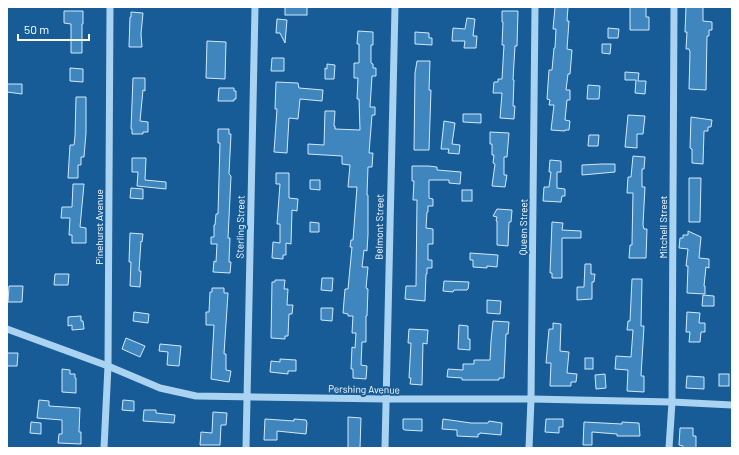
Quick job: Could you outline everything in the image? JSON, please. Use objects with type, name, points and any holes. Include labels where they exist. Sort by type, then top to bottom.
[{"type":"street","name":"Pinehurst Avenue","points":[[104,448],[108,366],[110,7]]},
{"type":"street","name":"Sterling Street","points":[[246,448],[255,7]]},
{"type":"street","name":"Belmont Street","points":[[385,448],[394,7]]},
{"type":"street","name":"Queen Street","points":[[529,448],[531,399],[535,7]]},
{"type":"street","name":"Mitchell Street","points":[[669,448],[672,402],[674,7]]},
{"type":"street","name":"Pershing Avenue","points":[[7,329],[108,366],[160,388],[196,396],[385,399],[531,399],[672,402],[732,405]]},
{"type":"building","points":[[285,7],[307,7],[307,15],[285,15]]},
{"type":"building","points":[[555,7],[568,7],[567,21],[569,21],[567,49],[572,50],[570,74],[568,74],[566,90],[570,90],[570,100],[567,100],[565,120],[570,121],[569,130],[565,131],[551,130],[554,105],[549,105],[550,100],[547,99],[549,70],[552,70],[555,48],[556,29],[553,29]]},
{"type":"building","points":[[630,7],[646,7],[646,17],[649,17],[649,30],[630,30]]},
{"type":"building","points":[[686,7],[703,7],[703,21],[712,22],[712,30],[709,30],[709,36],[707,36],[706,90],[689,89],[690,52],[689,49],[686,49]]},
{"type":"building","points":[[64,11],[83,11],[82,53],[71,53],[71,24],[64,23]]},
{"type":"building","points":[[502,11],[518,11],[517,46],[515,46],[513,80],[513,106],[515,106],[514,119],[500,118],[502,93],[493,93],[494,82],[498,82],[498,79],[502,79],[504,45],[502,45]]},
{"type":"building","points":[[131,12],[143,13],[141,34],[142,47],[129,47]]},
{"type":"building","points":[[467,18],[475,19],[473,36],[477,36],[476,48],[464,48],[465,41],[452,41],[453,28],[465,29]]},
{"type":"building","points":[[277,19],[287,20],[285,43],[280,33],[276,33]]},
{"type":"building","points":[[608,28],[619,29],[618,38],[608,38]]},
{"type":"building","points":[[358,31],[373,32],[371,63],[373,64],[373,68],[376,68],[376,76],[372,76],[370,107],[375,107],[375,115],[372,115],[369,153],[373,153],[372,167],[368,167],[367,251],[364,250],[362,267],[368,267],[366,288],[368,289],[366,342],[362,342],[361,365],[367,366],[366,379],[353,378],[353,369],[351,369],[352,347],[355,348],[356,333],[352,333],[353,316],[348,316],[348,314],[343,313],[345,289],[348,289],[352,247],[350,247],[351,240],[353,240],[357,187],[348,187],[350,165],[342,164],[342,156],[308,154],[308,144],[324,145],[325,111],[335,111],[335,129],[360,130],[359,99],[357,99],[358,78],[354,78],[354,63],[359,63],[359,44],[357,44]]},
{"type":"building","points":[[415,32],[429,33],[429,38],[432,38],[432,45],[415,44]]},
{"type":"building","points":[[207,41],[226,42],[225,79],[206,78]]},
{"type":"building","points":[[602,44],[611,44],[610,54],[602,53]]},
{"type":"building","points":[[272,58],[284,58],[284,71],[271,71]]},
{"type":"building","points":[[417,61],[430,61],[429,90],[431,90],[429,150],[414,150],[415,73]]},
{"type":"building","points":[[327,64],[335,65],[334,79],[325,79],[325,68],[327,69]]},
{"type":"building","points":[[70,68],[83,69],[83,82],[70,81]]},
{"type":"building","points":[[625,72],[639,73],[638,81],[646,81],[645,94],[635,93],[636,80],[625,80]]},
{"type":"building","points":[[133,78],[145,78],[145,91],[143,90],[140,121],[148,122],[148,132],[143,132],[143,134],[132,134],[131,129]]},
{"type":"building","points":[[276,82],[298,83],[299,88],[323,90],[322,101],[300,99],[298,119],[289,118],[287,153],[274,152],[277,109],[275,109]]},
{"type":"building","points":[[7,84],[22,84],[22,94],[7,92]]},
{"type":"building","points":[[588,85],[600,86],[599,99],[587,99]]},
{"type":"building","points":[[219,88],[234,88],[234,91],[236,91],[236,99],[234,99],[234,101],[218,101]]},
{"type":"building","points":[[76,97],[86,97],[84,157],[81,157],[81,165],[78,165],[78,178],[68,178],[70,145],[74,145],[75,136]]},
{"type":"building","points":[[463,114],[481,114],[481,123],[463,122]]},
{"type":"building","points":[[628,115],[645,116],[643,134],[637,134],[637,148],[625,147]]},
{"type":"building","points":[[691,117],[712,120],[711,127],[708,127],[708,131],[704,131],[703,164],[692,163],[692,149],[690,148]]},
{"type":"building","points":[[444,121],[455,123],[452,144],[460,145],[459,154],[448,153],[449,149],[441,149]]},
{"type":"building","points":[[218,129],[229,129],[229,134],[231,134],[229,174],[231,176],[228,238],[230,238],[230,273],[213,272],[214,261],[216,262],[217,244],[211,244],[211,237],[214,237],[214,225],[216,214],[218,214],[220,143],[218,143]]},
{"type":"building","points":[[490,132],[509,133],[507,157],[504,157],[504,175],[507,175],[505,187],[492,186],[495,164],[493,163],[494,155],[492,155],[492,144],[490,144]]},
{"type":"building","points":[[589,135],[599,135],[598,146],[588,146]]},
{"type":"building","points":[[633,156],[645,157],[644,169],[642,169],[642,187],[645,187],[643,225],[644,229],[647,229],[646,258],[629,258],[630,245],[632,245],[633,193],[627,193],[628,177],[631,177]]},
{"type":"building","points":[[132,158],[146,158],[145,180],[166,182],[166,189],[137,186],[138,172],[132,172]]},
{"type":"building","points":[[550,160],[561,161],[561,172],[557,172],[557,188],[565,189],[565,196],[562,196],[561,202],[543,201],[544,187],[549,187],[551,172],[549,172]]},
{"type":"building","points":[[615,164],[615,172],[582,175],[582,165]]},
{"type":"building","points":[[412,166],[437,167],[437,170],[461,172],[460,184],[449,183],[449,180],[429,180],[429,198],[433,199],[433,206],[428,206],[426,228],[433,229],[433,244],[428,244],[428,260],[432,260],[432,268],[427,268],[425,301],[405,299],[406,286],[416,286],[417,200],[413,200],[414,181],[412,181]]},
{"type":"building","points":[[276,173],[289,173],[289,198],[298,199],[297,211],[292,210],[291,244],[286,243],[286,255],[283,255],[283,259],[272,258],[273,242],[280,243],[280,224],[277,224],[280,184],[276,184]]},
{"type":"building","points":[[689,178],[701,178],[700,222],[689,222]]},
{"type":"building","points":[[310,180],[320,180],[320,190],[310,189]]},
{"type":"building","points":[[73,184],[84,184],[80,227],[86,228],[86,243],[72,243],[72,235],[69,235],[70,218],[61,218],[62,207],[72,207]]},
{"type":"building","points":[[131,188],[143,189],[143,199],[130,198]]},
{"type":"building","points":[[462,190],[472,190],[472,201],[462,201]]},
{"type":"building","points":[[497,209],[512,210],[511,222],[509,222],[508,246],[497,245],[497,217],[493,216]]},
{"type":"building","points":[[310,222],[319,223],[319,232],[310,232]]},
{"type":"building","points":[[552,222],[563,223],[562,230],[581,231],[581,238],[562,238],[562,278],[552,278],[552,273],[550,273]]},
{"type":"building","points":[[688,231],[701,237],[699,258],[709,259],[709,268],[706,267],[704,286],[705,294],[687,293],[688,266],[686,266],[688,249],[679,248],[680,238],[683,238],[683,235],[688,235]]},
{"type":"building","points":[[130,233],[143,234],[142,242],[141,241],[139,271],[141,271],[140,287],[130,286]]},
{"type":"building","points":[[470,253],[498,255],[497,267],[473,267],[473,260],[470,260]]},
{"type":"building","points":[[585,264],[591,264],[591,274],[595,274],[594,282],[592,282],[592,299],[577,300],[577,287],[584,287]]},
{"type":"building","points":[[55,274],[69,274],[68,285],[54,285]]},
{"type":"building","points":[[322,278],[333,278],[332,291],[321,290]]},
{"type":"building","points":[[632,279],[642,279],[641,326],[644,326],[641,376],[644,376],[644,392],[627,391],[628,370],[615,369],[616,356],[631,357],[633,330],[627,330],[628,321],[630,321]]},
{"type":"building","points":[[275,280],[285,280],[284,289],[288,289],[287,305],[293,305],[292,314],[289,314],[288,336],[285,336],[285,339],[271,338],[272,282],[275,282]]},
{"type":"building","points":[[444,281],[469,282],[468,289],[454,290],[453,292],[443,291]]},
{"type":"building","points":[[9,286],[23,286],[22,302],[8,302]]},
{"type":"building","points":[[212,288],[224,288],[224,293],[228,293],[224,354],[226,354],[226,370],[231,371],[229,382],[211,379],[214,325],[206,325],[206,312],[209,312],[210,292],[212,292]]},
{"type":"building","points":[[703,295],[714,296],[714,306],[702,306]]},
{"type":"building","points":[[487,300],[501,301],[500,314],[487,313]]},
{"type":"building","points":[[321,308],[333,308],[332,321],[321,320]]},
{"type":"building","points":[[134,312],[149,314],[148,323],[133,321]]},
{"type":"building","points":[[687,312],[700,313],[699,323],[705,323],[705,332],[701,332],[700,342],[689,342],[690,332],[686,332]]},
{"type":"building","points":[[81,316],[84,329],[72,330],[72,325],[68,326],[68,317]]},
{"type":"building","points":[[493,321],[509,322],[508,334],[506,334],[504,378],[499,378],[499,380],[462,380],[462,378],[447,377],[448,369],[463,370],[463,364],[474,364],[474,360],[490,360]]},
{"type":"building","points":[[553,323],[561,324],[560,351],[569,352],[567,373],[577,374],[576,382],[571,382],[571,386],[550,386],[551,363],[546,363],[549,329],[553,329]]},
{"type":"building","points":[[459,325],[468,326],[470,350],[458,349]]},
{"type":"building","points":[[409,329],[428,330],[427,344],[423,343],[422,385],[410,384],[411,343],[408,343]]},
{"type":"building","points":[[126,338],[145,346],[140,357],[122,349]]},
{"type":"building","points":[[160,344],[181,346],[179,366],[167,365],[168,352],[159,351]]},
{"type":"building","points":[[7,353],[18,353],[17,366],[7,366]]},
{"type":"building","points":[[585,358],[593,358],[593,369],[585,369]]},
{"type":"building","points":[[280,359],[296,360],[296,371],[288,371],[288,374],[270,372],[271,361],[280,362]]},
{"type":"building","points":[[62,369],[70,370],[70,374],[75,374],[76,393],[62,392]]},
{"type":"building","points":[[605,374],[606,388],[596,389],[595,375]]},
{"type":"building","points":[[719,374],[729,374],[729,386],[719,386]]},
{"type":"building","points":[[687,376],[704,377],[704,389],[686,388]]},
{"type":"building","points":[[39,400],[49,401],[49,406],[80,408],[79,432],[81,432],[81,444],[58,443],[59,434],[62,434],[62,420],[37,418]]},
{"type":"building","points":[[123,400],[134,401],[134,411],[122,410]]},
{"type":"building","points":[[144,410],[156,410],[156,413],[175,415],[174,423],[143,421]]},
{"type":"building","points":[[213,412],[227,413],[226,425],[221,425],[220,445],[200,445],[201,432],[212,433]]},
{"type":"building","points":[[348,417],[361,418],[360,448],[348,448]]},
{"type":"building","points":[[265,419],[294,421],[294,419],[306,420],[306,434],[277,431],[277,440],[264,440]]},
{"type":"building","points":[[403,419],[422,419],[422,431],[403,429]]},
{"type":"building","points":[[443,419],[471,423],[488,423],[489,421],[502,423],[501,435],[480,433],[478,434],[478,437],[457,436],[457,430],[442,429]]},
{"type":"building","points":[[546,419],[563,419],[563,427],[559,427],[559,433],[545,432]]},
{"type":"building","points":[[31,422],[41,423],[41,434],[30,433]]},
{"type":"building","points":[[584,422],[622,424],[622,422],[639,423],[640,436],[617,436],[617,434],[592,432],[592,445],[583,445]]},
{"type":"building","points":[[680,428],[693,428],[693,436],[696,436],[696,448],[683,448],[683,446],[679,445]]}]
